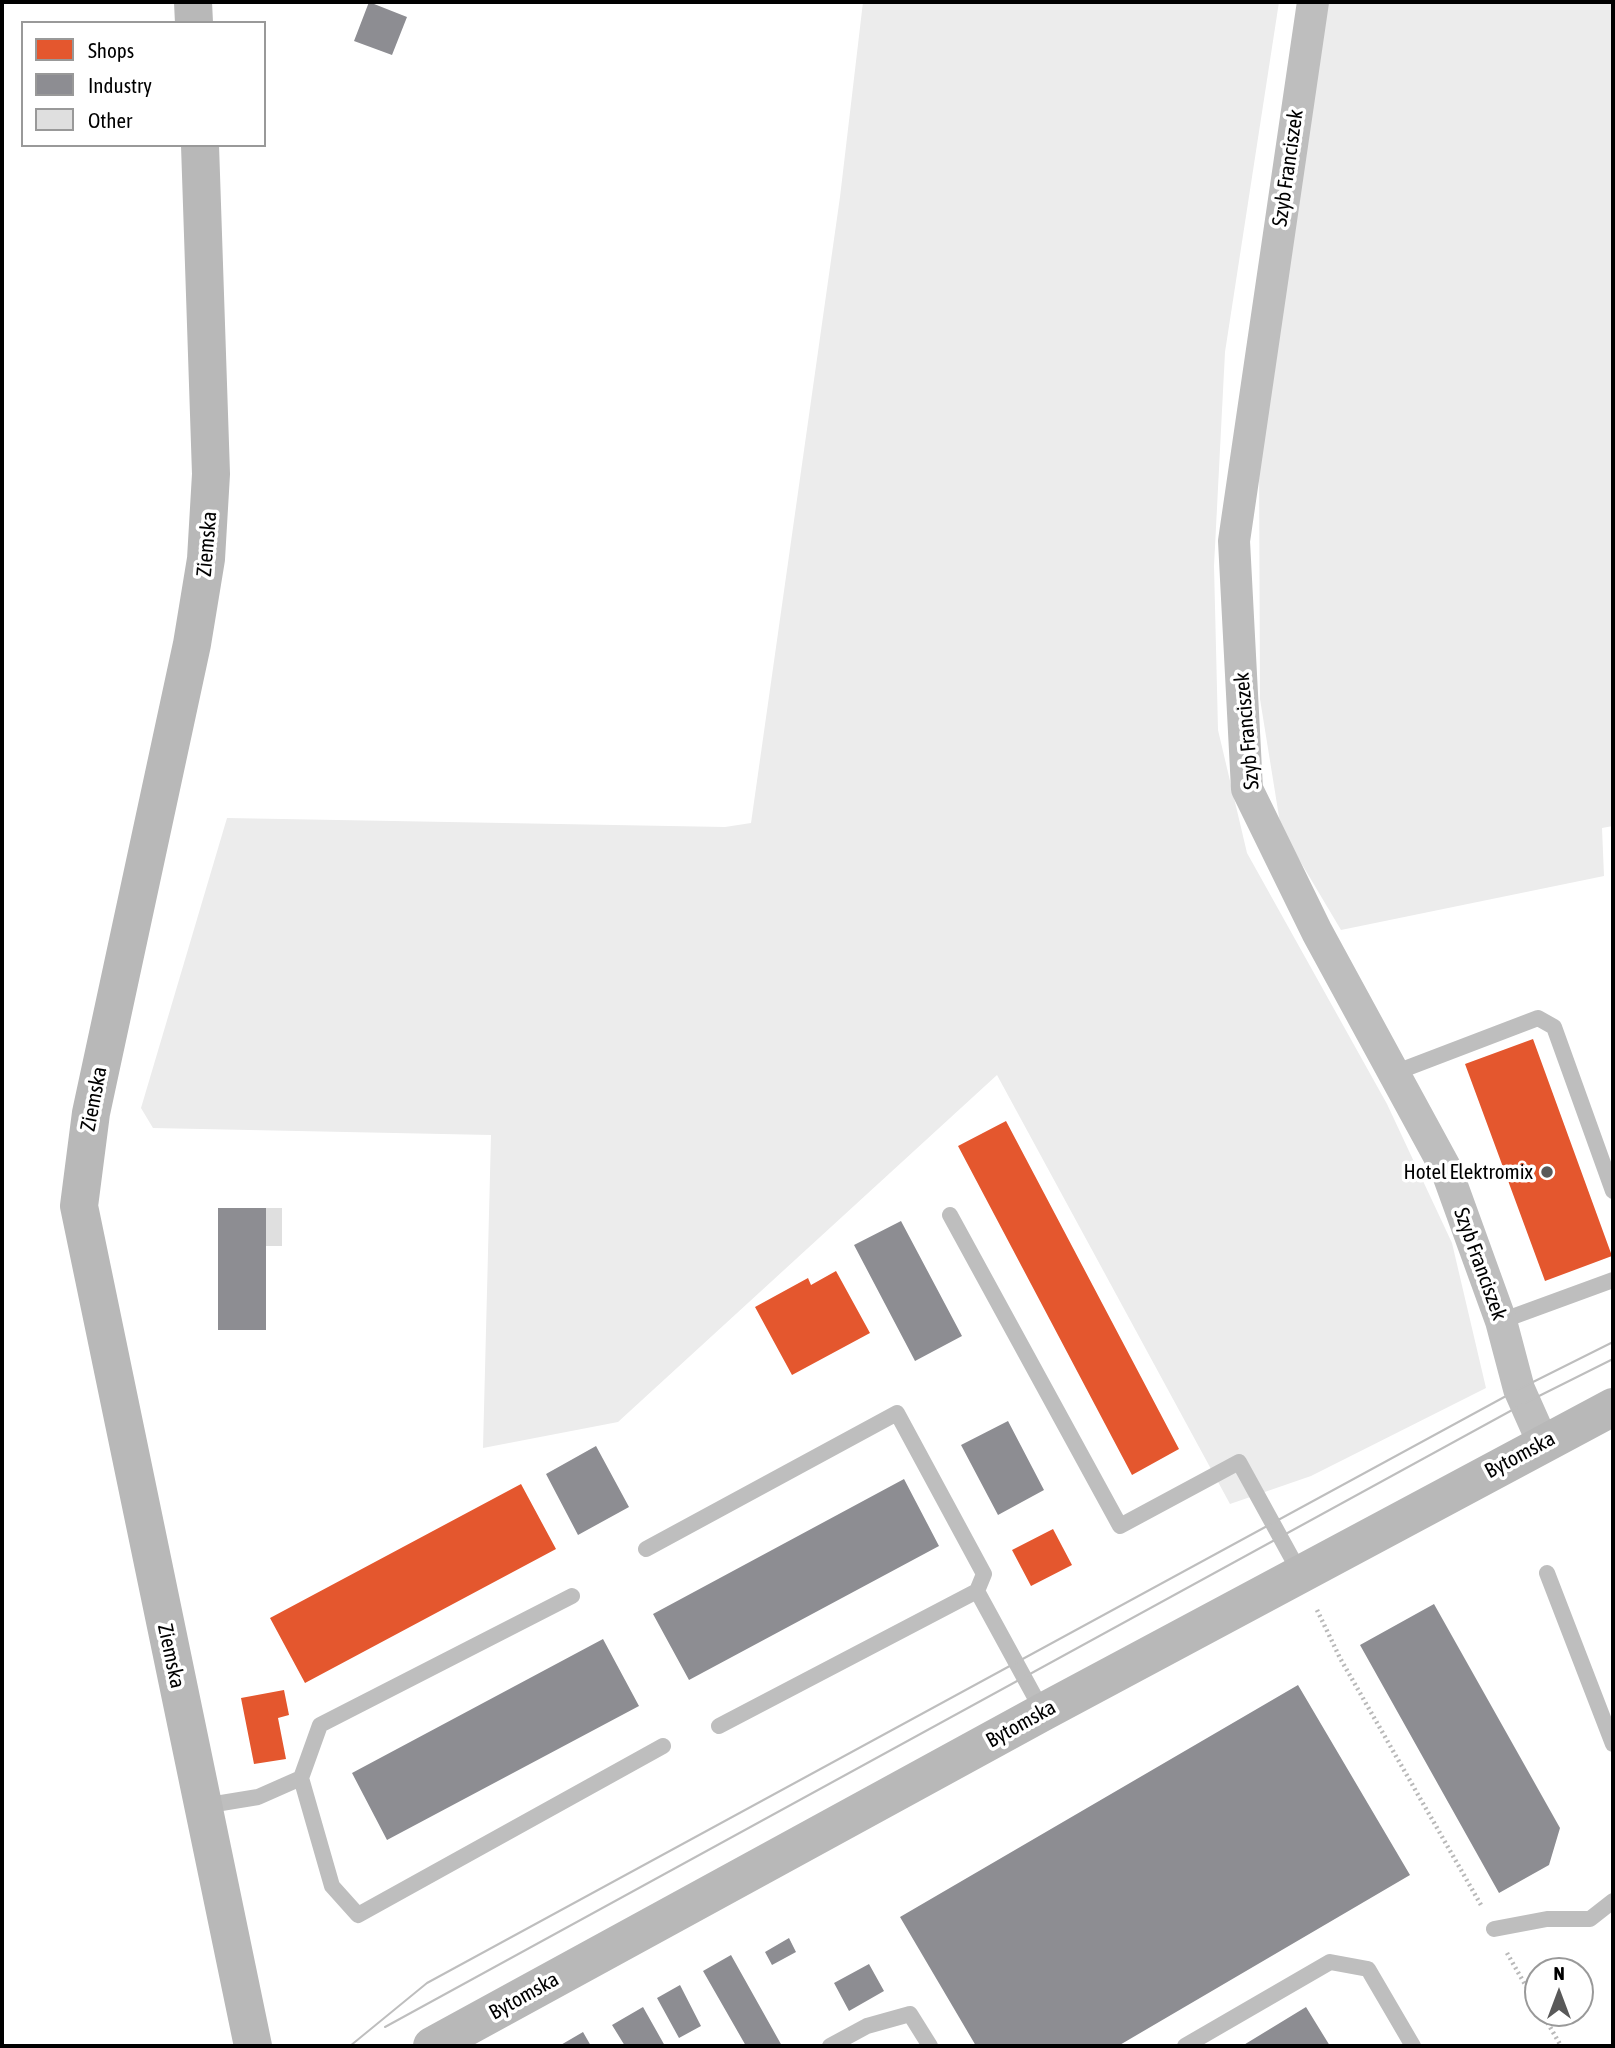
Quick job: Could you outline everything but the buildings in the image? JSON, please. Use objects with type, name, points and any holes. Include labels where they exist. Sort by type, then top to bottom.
[{"type":"street","points":[[193,2],[194,21]]},
{"type":"street","name":"Szyb Franciszek","points":[[1313,2],[1234,541],[1247,789],[1317,932],[1446,1169],[1501,1321],[1519,1389],[1543,1443]]},
{"type":"street","name":"Ziemska","points":[[200,147],[211,474],[206,559],[192,644],[90,1113],[79,1206],[253,2046]]},
{"type":"street","name":"Bytomska","points":[[457,2040],[1043,1712],[1613,1407]]},
{"type":"lane","points":[[1394,1073],[1538,1018],[1554,1027],[1613,1191]]},
{"type":"lane","points":[[950,1215],[1120,1526],[1239,1462],[1300,1573]]},
{"type":"lane","points":[[1501,1321],[1613,1280]]},
{"type":"lane","points":[[646,1549],[897,1413],[984,1574],[977,1591],[719,1726]]},
{"type":"lane","points":[[1547,1573],[1613,1744]]},
{"type":"lane","points":[[977,1591],[1043,1712]]},
{"type":"lane","points":[[572,1597],[320,1725],[301,1777],[332,1886],[358,1915],[663,1746]]},
{"type":"lane","points":[[203,1806],[258,1797],[301,1777]]},
{"type":"lane","points":[[1494,1929],[1547,1919],[1591,1919],[1613,1900]]},
{"type":"lane","points":[[1185,2046],[1330,1962],[1368,1969],[1413,2046]]},
{"type":"lane","points":[[830,2046],[867,2026],[910,2014],[930,2046]]},
{"type":"path","points":[[1300,1573],[1340,1658],[1524,1982]]},
{"type":"path","points":[[1550,2027],[1560,2046]]},
{"type":"shaded area","points":[[863,2],[1279,2],[1225,352],[1214,566],[1218,730],[1247,853],[1387,1104],[1452,1243],[1486,1388],[1311,1476],[1230,1504],[997,1075],[618,1422],[483,1448],[491,1135],[153,1128],[141,1108],[227,818],[725,827],[751,823],[840,197]]},
{"type":"shaded area","points":[[1328,2],[1613,2],[1613,826],[1602,828],[1604,876],[1341,930],[1281,829],[1260,699],[1259,458]]},
{"type":"tram line","points":[[350,2046],[427,1983],[1519,1389],[1613,1342]]},
{"type":"tram line","points":[[385,2027],[1525,1403],[1613,1359]]},
{"type":"place","name":"Hotel Elektromix","points":[[1547,1172]]}]
